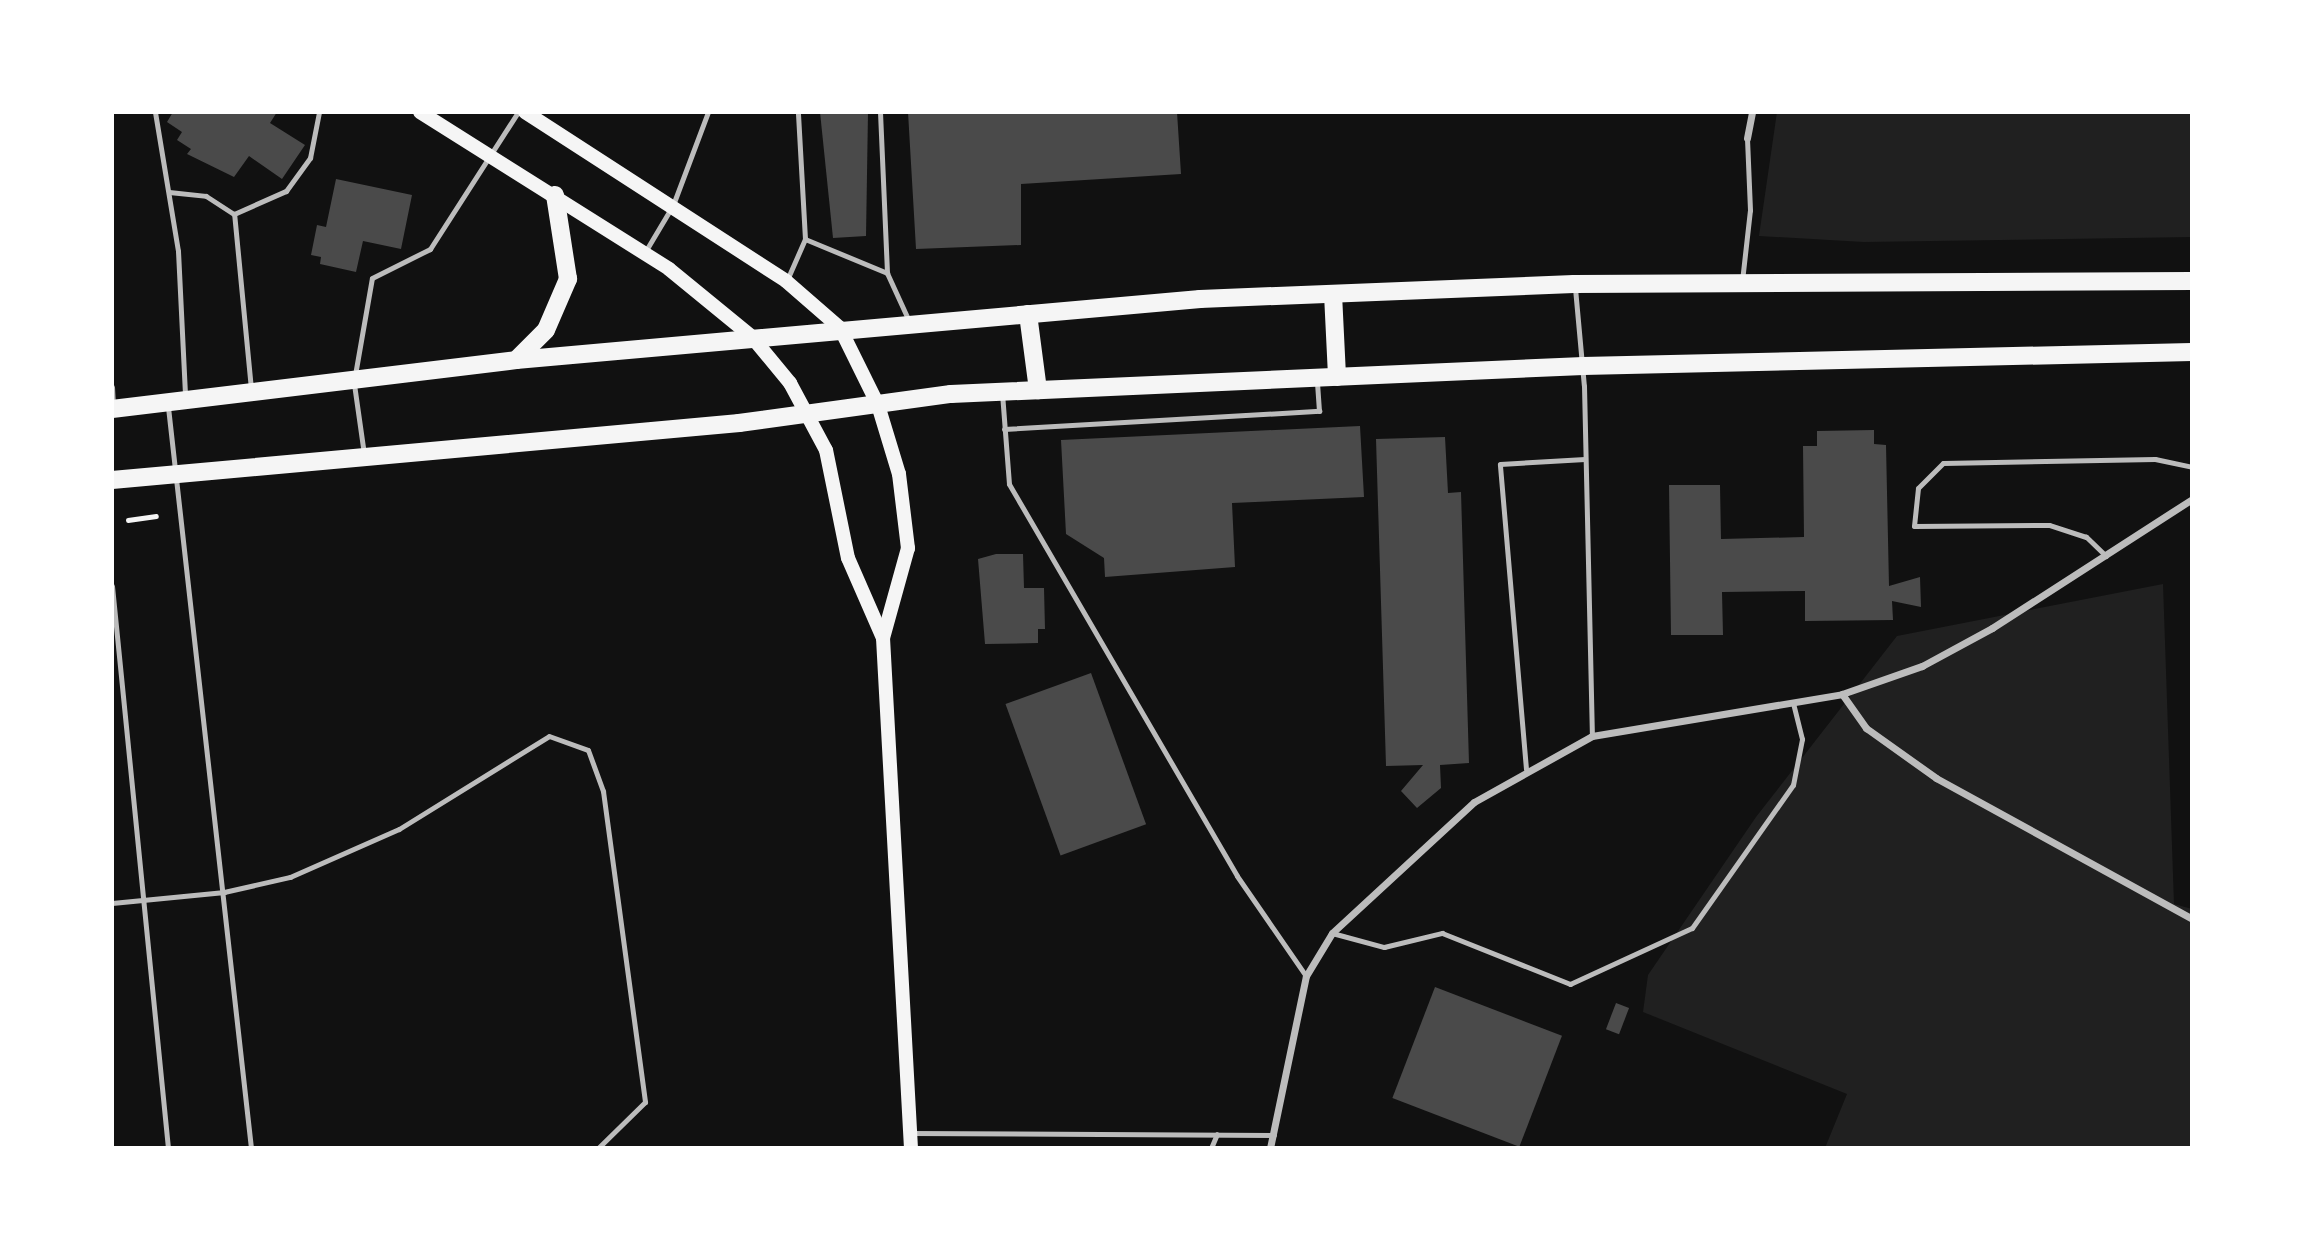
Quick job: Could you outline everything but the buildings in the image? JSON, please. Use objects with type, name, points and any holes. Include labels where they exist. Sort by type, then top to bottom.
[{"type":"main road","points":[[420,112],[645,253],[752,337],[810,414],[826,450],[848,558],[883,638]]},
{"type":"main road","points":[[525,112],[673,205],[786,281],[840,328],[878,405],[899,474],[908,548],[883,638],[910,1141]]},
{"type":"main road","points":[[516,360],[546,330],[568,279],[555,195]]},
{"type":"main road","points":[[113,409],[252,396],[516,360],[840,328],[1333,294],[1574,284],[2192,281]]},
{"type":"main road","points":[[1333,294],[1337,377]]},
{"type":"main road","points":[[1028,314],[1038,390]]},
{"type":"main road","points":[[112,480],[175,471],[810,414],[1002,392],[1583,366],[2192,352]]},
{"type":"street","points":[[1748,138],[1752,112]]},
{"type":"street","points":[[1270,1148],[1306,976],[1332,933],[1464,811],[1526,769],[1592,736],[1842,694],[1933,660],[2106,556],[2192,499]]},
{"type":"street","points":[[1842,694],[1866,728],[1936,778],[2192,919]]},
{"type":"lane","points":[[155,112],[169,192],[177,404],[175,471],[251,1148]]},
{"type":"lane","points":[[234,214],[286,191],[310,158],[319,112]]},
{"type":"lane","points":[[365,456],[353,382],[372,278],[430,249],[518,112]]},
{"type":"lane","points":[[645,253],[673,205],[708,112]]},
{"type":"lane","points":[[786,281],[805,239],[798,112]]},
{"type":"lane","points":[[880,112],[887,273],[911,324]]},
{"type":"lane","points":[[1742,285],[1750,210],[1748,138]]},
{"type":"lane","points":[[169,192],[206,196],[234,214]]},
{"type":"lane","points":[[234,214],[252,396]]},
{"type":"lane","points":[[805,239],[887,273]]},
{"type":"lane","points":[[1574,284],[1583,366],[1592,736]]},
{"type":"lane","points":[[1004,429],[1319,411],[1317,378]]},
{"type":"lane","points":[[112,387],[113,409]]},
{"type":"lane","points":[[1002,392],[1009,484],[1237,876],[1306,976]]},
{"type":"lane","points":[[1526,769],[1500,464],[1585,459]]},
{"type":"lane","points":[[2106,556],[2086,537],[2049,525],[1914,526],[1918,488],[1944,463],[2155,459],[2192,467]]},
{"type":"lane","points":[[112,586],[168,1148]]},
{"type":"lane","points":[[1332,933],[1384,947],[1442,933],[1570,984],[1692,928],[1793,785],[1802,739],[1793,704]]},
{"type":"lane","points":[[112,903],[224,892],[346,855],[549,736],[588,750],[603,791],[645,1102],[598,1148]]},
{"type":"lane","points":[[1211,1148],[1217,1134]]},
{"type":"lane","points":[[910,1141],[1274,1135]]},
{"type":"path","points":[[128,520],[156,516]]},
{"type":"shaded area","points":[[1777,112],[2192,112],[2192,237],[1864,242],[1759,236]]},
{"type":"shaded area","points":[[2163,584],[2174,904],[2192,909],[2192,1148],[1825,1148],[1847,1094],[1643,1012],[1648,975],[1756,817],[1897,636]]}]
